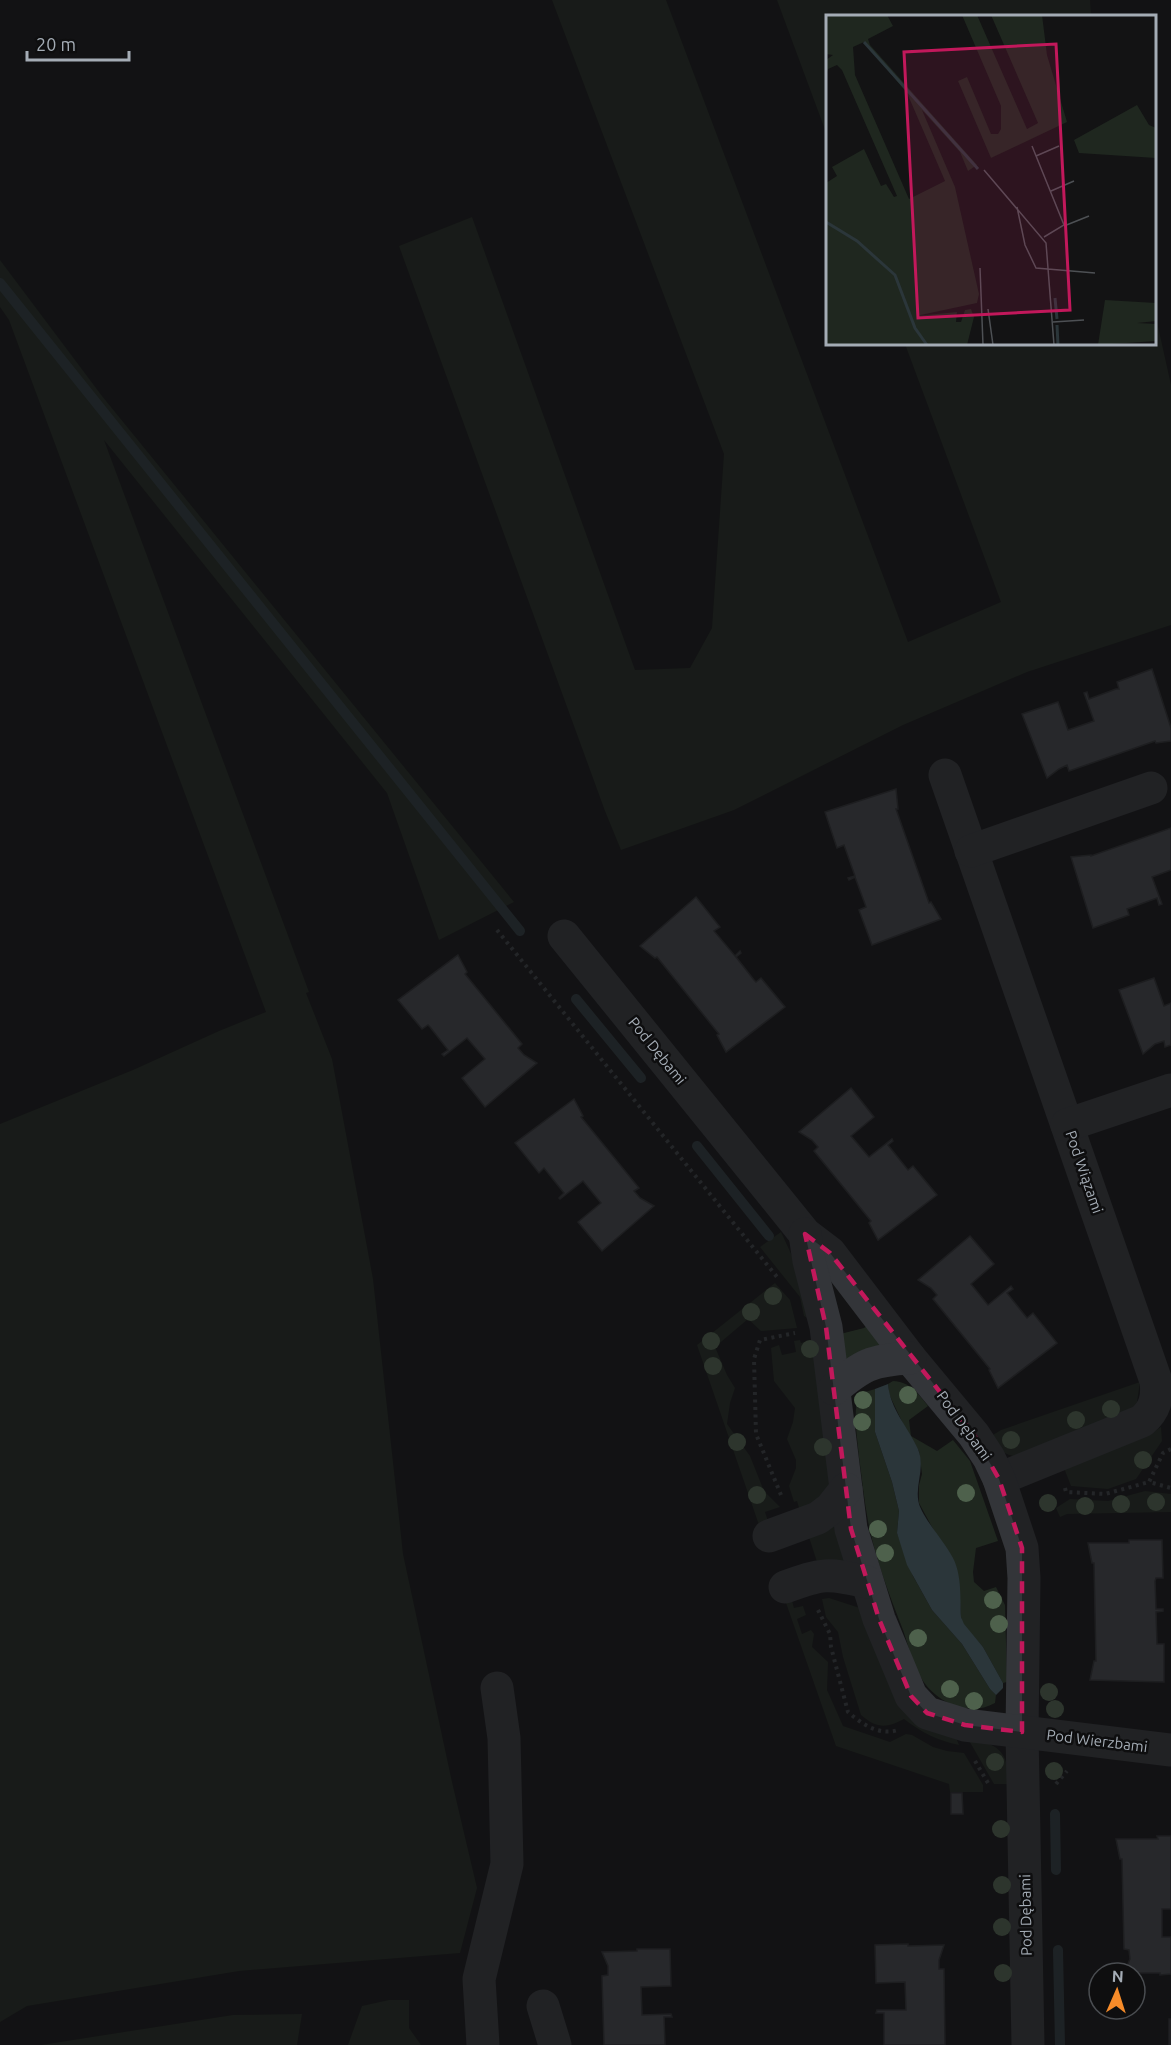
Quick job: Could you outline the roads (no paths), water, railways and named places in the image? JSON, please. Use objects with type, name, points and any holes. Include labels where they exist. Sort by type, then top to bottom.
[{"type":"street","name":"Pod Wiązami","points":[[945,775],[1163,1402],[1142,1421],[999,1479]]},
{"type":"street","points":[[971,851],[1151,788]]},
{"type":"street","name":"Pod Dębami","points":[[564,936],[805,1234],[830,1253],[910,1358],[974,1435],[999,1479],[1022,1548],[1024,1613],[1022,1732],[1028,2045]]},
{"type":"street","points":[[1067,1125],[1171,1090]]},
{"type":"street","name":"Pod Wierzbami","points":[[805,1234],[809,1261],[826,1327],[851,1529],[879,1619],[911,1696],[927,1713],[960,1724],[1171,1750]]},
{"type":"street","points":[[834,1389],[852,1374],[875,1362],[910,1358]]},
{"type":"street","points":[[769,1536],[818,1518],[831,1508],[846,1489]]},
{"type":"street","points":[[785,1587],[829,1574],[867,1582]]},
{"type":"street","points":[[483,2045],[479,1979],[507,1864],[504,1738],[497,1688]]},
{"type":"street","points":[[543,2006],[555,2045]]},
{"type":"waterway","points":[[0,283],[520,931]]},
{"type":"waterway","points":[[576,999],[641,1078]]},
{"type":"waterway","points":[[697,1146],[769,1236]]},
{"type":"waterway","points":[[1055,1814],[1056,1870]]},
{"type":"waterway","points":[[1058,1950],[1060,2045]]}]
